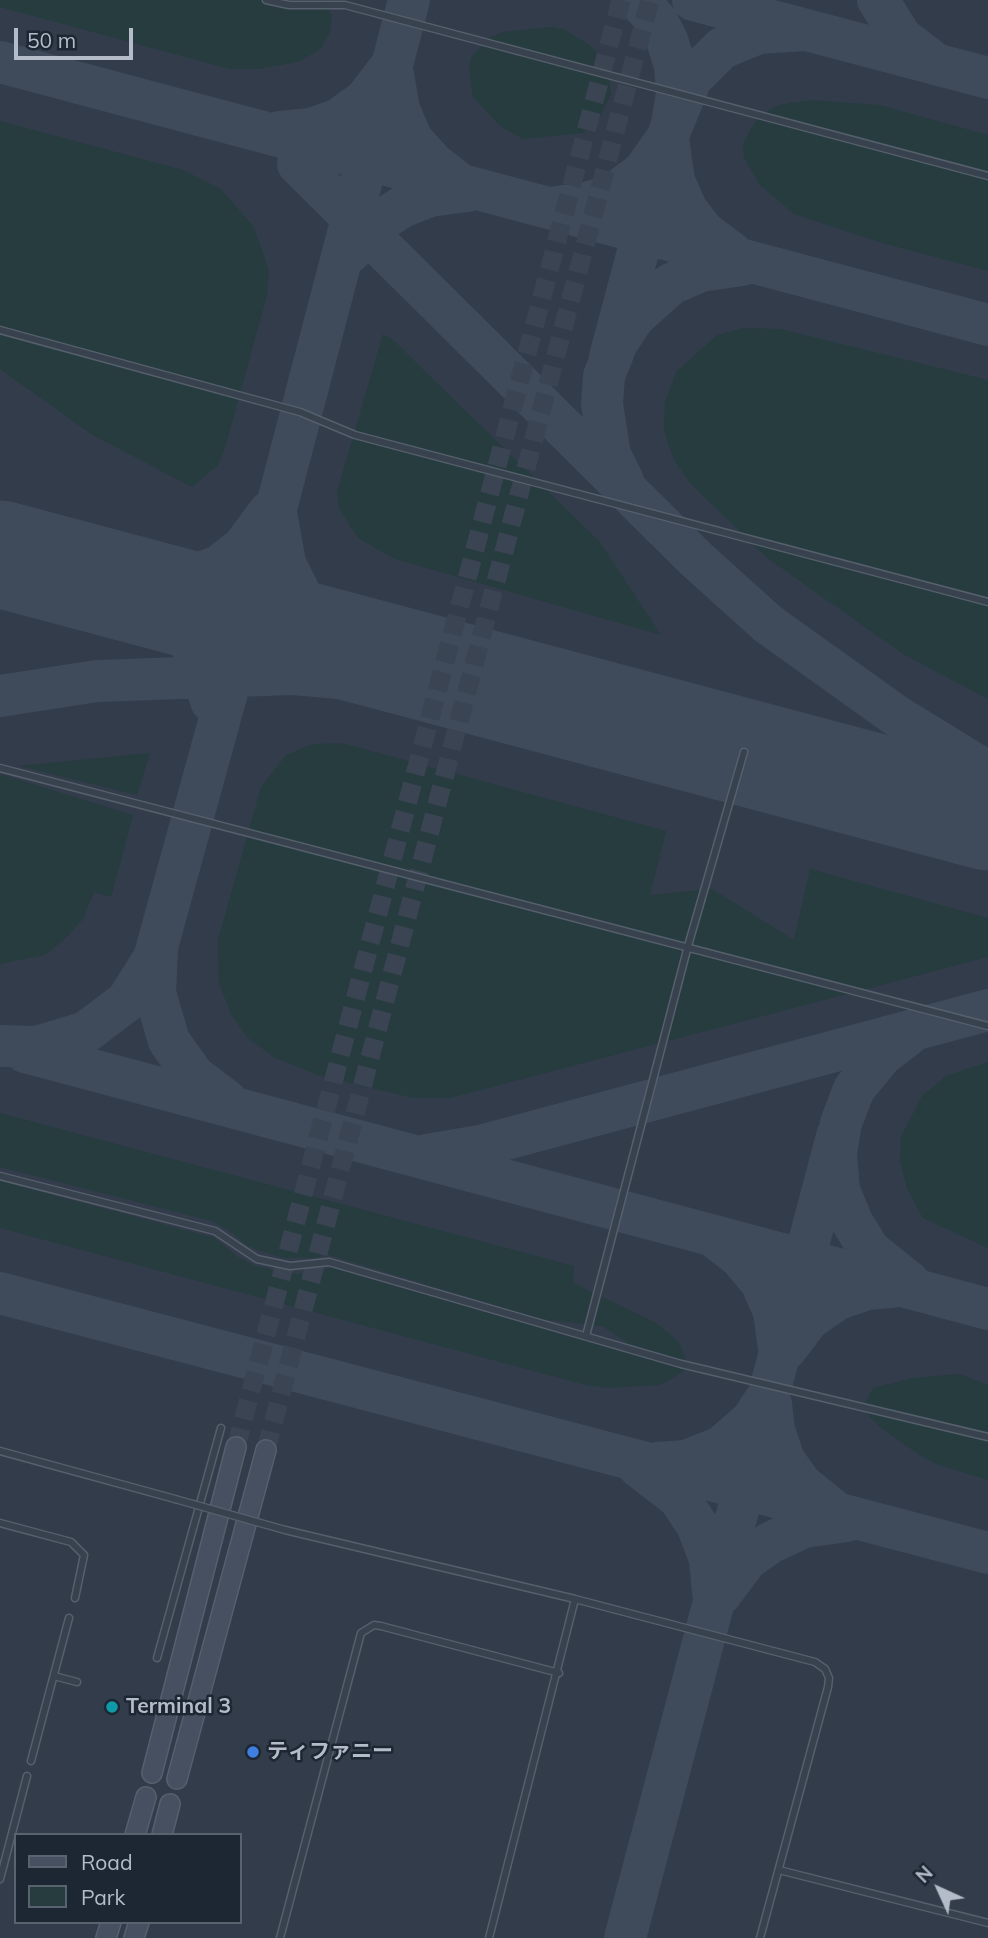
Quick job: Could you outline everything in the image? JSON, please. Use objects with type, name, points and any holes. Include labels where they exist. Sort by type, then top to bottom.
[{"type":"street","points":[[152,1773],[236,1447]]},
{"type":"street","points":[[177,1779],[266,1450]]},
{"type":"street","points":[[136,1833],[146,1797]]},
{"type":"street","points":[[163,1833],[170,1804]]},
{"type":"lane","points":[[266,0],[289,5],[345,5],[988,176]]},
{"type":"lane","points":[[0,330],[300,412],[355,435],[988,602]]},
{"type":"lane","points":[[586,1336],[688,946],[744,752]]},
{"type":"lane","points":[[0,768],[988,1026]]},
{"type":"lane","points":[[0,1177],[215,1231],[257,1259],[290,1266],[329,1262],[681,1364],[988,1437]]},
{"type":"lane","points":[[157,1658],[221,1429]]},
{"type":"lane","points":[[0,1451],[285,1530],[575,1599],[815,1662],[825,1669],[829,1678],[828,1687],[761,1938]]},
{"type":"lane","points":[[0,1523],[71,1542],[84,1555],[75,1598]]},
{"type":"lane","points":[[489,1938],[559,1673],[575,1599]]},
{"type":"lane","points":[[31,1761],[69,1618]]},
{"type":"lane","points":[[280,1938],[361,1633],[374,1625],[381,1626],[559,1673]]},
{"type":"lane","points":[[54,1676],[77,1682]]},
{"type":"lane","points":[[0,1879],[27,1776]]},
{"type":"lane","points":[[779,1870],[988,1923]]},
{"type":"shaded area","points":[[0,0],[988,0],[988,1938],[0,1938]]},
{"type":"green space","points":[[0,0],[325,0],[332,17],[330,32],[321,48],[301,61],[258,69],[230,69],[0,7]]},
{"type":"green space","points":[[552,27],[565,30],[591,46],[607,66],[611,95],[597,122],[583,133],[523,139],[500,126],[473,97],[469,68],[472,56],[489,38],[503,32]]},
{"type":"green space","points":[[812,100],[879,105],[988,135],[988,271],[879,242],[794,214],[760,185],[744,158],[743,145],[749,132],[759,116],[779,105]]},
{"type":"green space","points":[[0,121],[183,170],[221,189],[254,227],[269,271],[267,295],[225,448],[218,465],[192,487],[91,434],[0,369]]},
{"type":"green space","points":[[745,328],[780,329],[988,380],[988,699],[903,654],[766,557],[690,483],[674,460],[664,431],[665,402],[677,371],[717,335]]},
{"type":"green space","points":[[383,334],[393,340],[600,542],[661,635],[395,559],[358,538],[339,509],[337,492]]},
{"type":"green space","points":[[342,743],[666,831],[650,895],[712,889],[794,940],[810,869],[988,918],[988,957],[450,1098],[414,1098],[321,1076],[275,1058],[248,1038],[231,1014],[219,983],[218,940],[261,787],[286,755],[313,744]]},
{"type":"green space","points":[[150,753],[137,795],[19,766]]},
{"type":"green space","points":[[0,774],[133,815],[111,897],[94,892],[83,919],[65,939],[45,955],[0,964]]},
{"type":"green space","points":[[988,1062],[988,1248],[923,1218],[907,1189],[900,1160],[901,1137],[922,1096],[946,1076]]},
{"type":"green space","points":[[0,1113],[574,1266],[573,1283],[656,1323],[679,1342],[686,1360],[629,1344],[602,1326],[541,1319],[326,1254],[317,1258],[283,1258],[247,1246],[234,1234],[212,1221],[0,1167]]},
{"type":"green space","points":[[0,1181],[215,1238],[238,1257],[255,1266],[297,1274],[332,1268],[685,1370],[661,1385],[607,1388],[586,1385],[0,1228]]},
{"type":"green space","points":[[959,1374],[988,1385],[988,1480],[936,1464],[918,1454],[881,1428],[862,1409],[873,1388],[913,1378]]},
{"type":"taxiway","points":[[0,1046],[36,1047],[86,1032],[127,1001],[154,958],[247,620],[409,0]]},
{"type":"taxiway","points":[[610,357],[672,124],[677,93],[675,66],[667,40],[657,21],[638,0]]},
{"type":"taxiway","points":[[693,0],[988,78]]},
{"type":"taxiway","points":[[878,0],[901,37],[932,61]]},
{"type":"taxiway","points":[[556,207],[586,203],[612,195],[643,172],[667,138],[691,79],[722,48],[759,33],[805,30]]},
{"type":"taxiway","points":[[0,62],[988,325]]},
{"type":"taxiway","points":[[280,132],[311,129],[339,119],[365,100],[388,70]]},
{"type":"taxiway","points":[[393,74],[399,109],[412,140],[433,163],[455,180]]},
{"type":"taxiway","points":[[669,145],[674,181],[687,210],[704,232],[732,253]]},
{"type":"taxiway","points":[[298,164],[696,559],[768,624],[898,717],[988,772]]},
{"type":"taxiway","points":[[349,253],[376,224],[402,207],[430,196],[467,191]]},
{"type":"taxiway","points":[[623,481],[610,455],[602,404],[604,376],[617,343],[634,317],[671,284],[701,271],[742,265]]},
{"type":"taxiway","points":[[128,588],[168,585],[219,566],[243,547],[269,512]]},
{"type":"taxiway","points":[[277,518],[285,563],[306,606],[321,622],[364,651]]},
{"type":"taxiway","points":[[0,541],[135,587]]},
{"type":"taxiway","points":[[108,583],[150,603],[185,635],[199,660],[211,701]]},
{"type":"taxiway","points":[[0,696],[97,681],[293,674],[452,688],[597,712]]},
{"type":"taxiway","points":[[157,951],[155,993],[169,1041],[194,1076],[227,1101]]},
{"type":"taxiway","points":[[427,1155],[480,1146],[988,1010]]},
{"type":"taxiway","points":[[908,1035],[882,1055],[854,1089],[841,1123],[836,1153],[839,1190],[852,1222],[870,1251],[909,1282]]},
{"type":"taxiway","points":[[25,1052],[988,1309]]},
{"type":"taxiway","points":[[625,1938],[837,1136]]},
{"type":"taxiway","points":[[717,1239],[740,1257],[761,1282],[774,1312],[779,1348]]},
{"type":"taxiway","points":[[786,1349],[809,1319],[836,1300],[867,1289],[891,1287]]},
{"type":"taxiway","points":[[0,1293],[988,1553]]},
{"type":"taxiway","points":[[657,1463],[686,1461],[721,1447],[752,1420],[765,1400]]},
{"type":"taxiway","points":[[771,1404],[774,1430],[784,1460],[801,1484],[832,1509]]},
{"type":"taxiway","points":[[639,1467],[679,1498],[697,1525],[710,1559],[713,1592]]},
{"type":"taxiway","points":[[721,1594],[747,1559],[770,1543],[804,1527],[847,1521]]},
{"type":"runway","points":[[0,554],[988,817]]},
{"type":"tunnel","points":[[236,1447],[621,0]]},
{"type":"tunnel","points":[[266,1450],[650,0]]},
{"type":"place","name":"Terminal 3","points":[[112,1707]]},
{"type":"place","name":"ティファニー","points":[[253,1752]]}]
